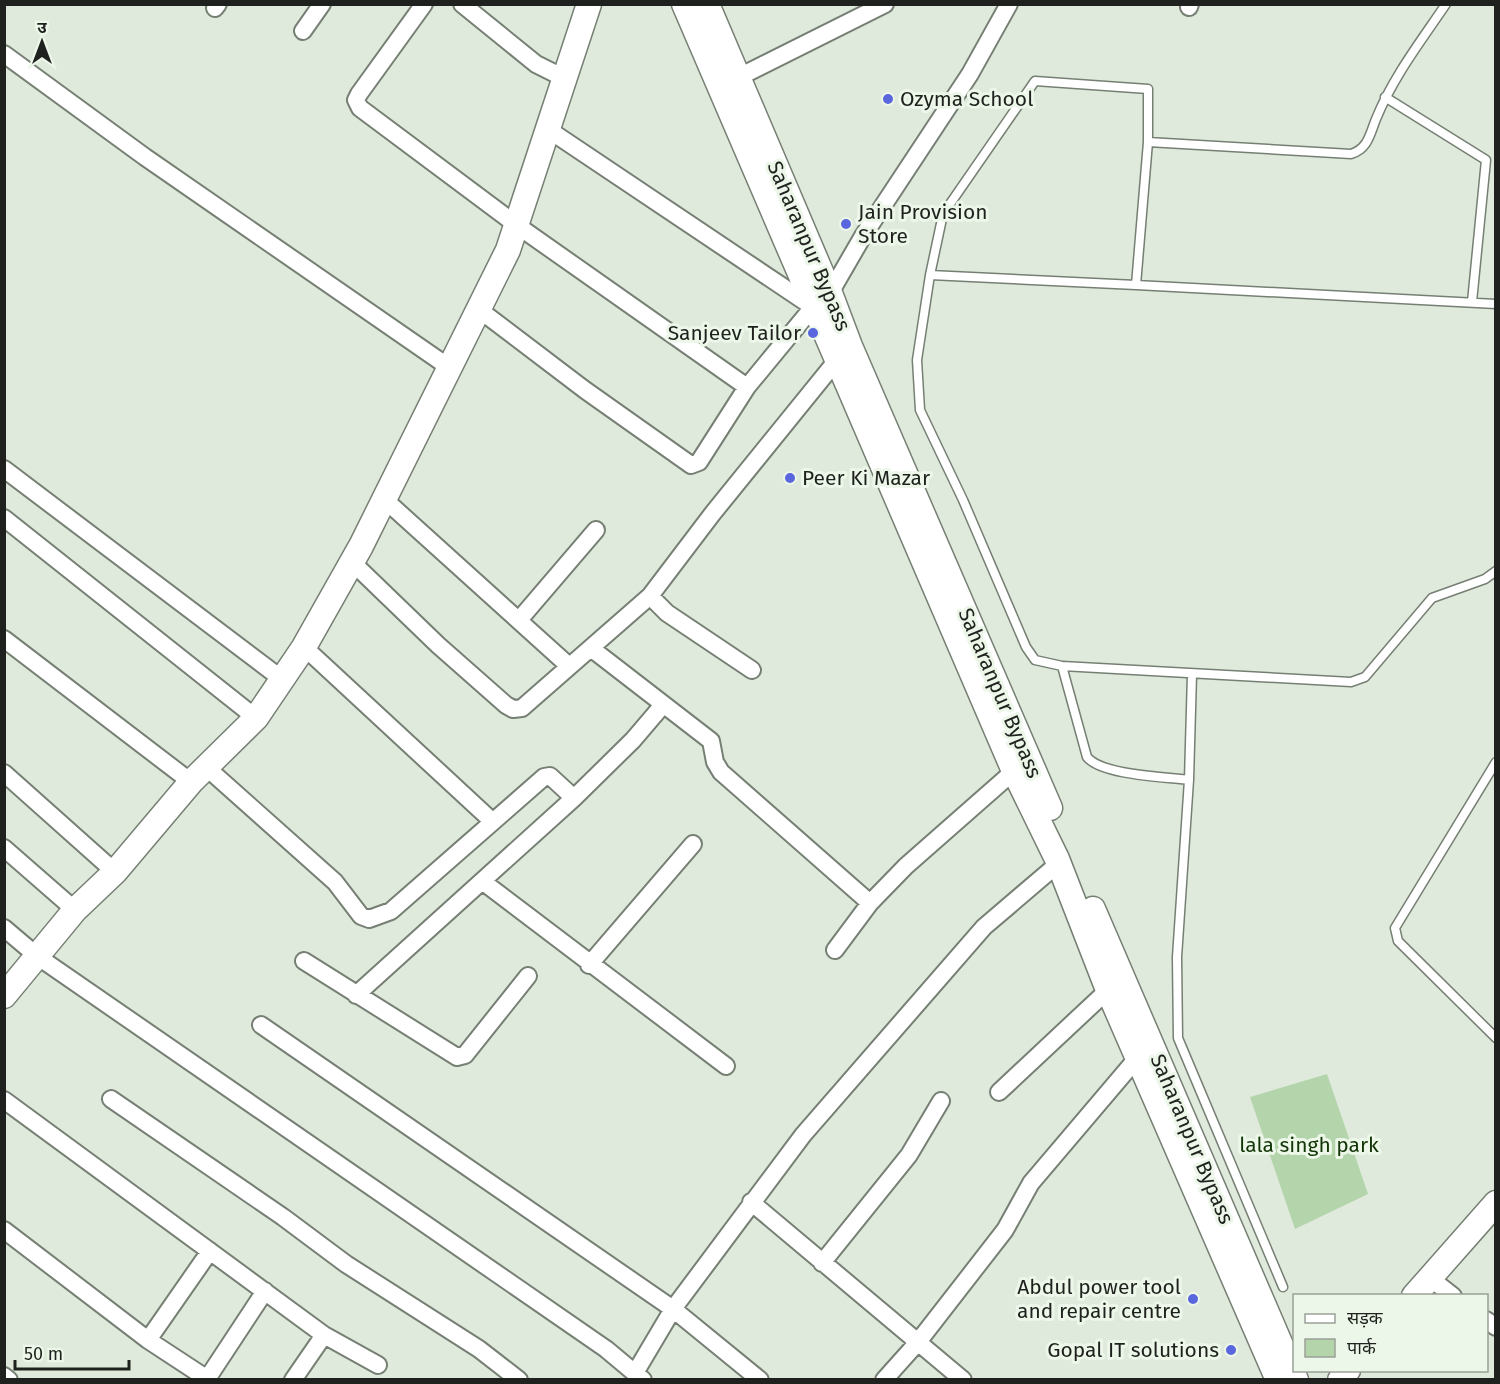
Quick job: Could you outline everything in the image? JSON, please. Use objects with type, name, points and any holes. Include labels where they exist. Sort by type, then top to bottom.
[{"type":"main road","points":[[4,996],[75,910],[115,872],[199,775],[256,718],[304,647],[352,562],[450,368],[518,226],[589,4]]},
{"type":"main road","points":[[684,4],[822,300],[837,360],[1014,771],[1059,863],[1108,990],[1278,1380]]},
{"type":"main road","name":"Saharanpur Bypass","points":[[707,4],[822,300],[855,357],[1296,1380]]},
{"type":"main road","points":[[1422,1287],[1496,1203]]},
{"type":"street","points":[[303,31],[322,4]]},
{"type":"street","points":[[424,4],[359,94],[357,104],[518,226],[747,387]]},
{"type":"street","points":[[462,4],[536,64],[564,78]]},
{"type":"street","points":[[737,78],[885,4]]},
{"type":"street","points":[[477,308],[543,360],[686,463],[699,462],[747,387],[822,300],[970,74],[1009,4]]},
{"type":"street","points":[[5,57],[450,368]]},
{"type":"street","points":[[549,130],[822,300]]},
{"type":"street","points":[[352,562],[438,645],[513,709],[522,708],[650,596],[713,513],[837,360]]},
{"type":"street","points":[[4,469],[282,680]]},
{"type":"street","points":[[384,499],[569,666]]},
{"type":"street","points":[[4,518],[256,718]]},
{"type":"street","points":[[519,620],[596,530]]},
{"type":"street","points":[[650,596],[667,613],[752,670]]},
{"type":"street","points":[[7,646],[199,775],[336,882],[361,916],[369,919],[391,911],[546,776],[574,798]]},
{"type":"street","points":[[304,647],[492,821]]},
{"type":"street","points":[[592,649],[662,706],[711,741],[715,762],[721,772],[870,903]]},
{"type":"street","points":[[356,995],[574,798],[633,740],[662,706]]},
{"type":"street","points":[[835,950],[870,903],[906,866],[1014,771]]},
{"type":"street","points":[[4,773],[115,872]]},
{"type":"street","points":[[589,965],[693,844]]},
{"type":"street","points":[[4,848],[75,910]]},
{"type":"street","points":[[4,928],[37,956],[606,1349],[639,1376],[673,1309],[803,1135],[984,927],[1059,863]]},
{"type":"street","points":[[482,881],[589,965],[726,1066]]},
{"type":"street","points":[[304,961],[450,1053],[461,1057],[528,976]]},
{"type":"street","points":[[999,1092],[1108,990]]},
{"type":"street","points":[[261,1025],[673,1309],[760,1380]]},
{"type":"street","points":[[884,1380],[918,1342],[1005,1230],[1032,1183],[1138,1057]]},
{"type":"street","points":[[111,1099],[283,1217],[346,1264],[478,1349],[519,1380]]},
{"type":"street","points":[[4,1100],[324,1335],[378,1365]]},
{"type":"street","points":[[822,1263],[909,1155],[941,1101]]},
{"type":"street","points":[[751,1202],[963,1380]]},
{"type":"street","points":[[4,1230],[148,1340],[208,1379],[265,1291]]},
{"type":"street","points":[[148,1340],[210,1251]]},
{"type":"street","points":[[1422,1287],[1447,1294]]},
{"type":"street","points":[[293,1380],[324,1335]]},
{"type":"street","points":[[4,1376],[9,1380]]},
{"type":"lane","points":[[1148,142],[1351,154],[1365,147],[1385,98],[1446,4]]},
{"type":"lane","points":[[1136,285],[1148,142],[1148,89],[1035,81],[943,214],[930,275],[917,360],[920,410],[1030,656],[1035,660],[1062,666],[1351,682],[1365,677],[1432,598],[1485,579],[1496,571]]},
{"type":"lane","points":[[1385,98],[1486,160],[1472,302]]},
{"type":"lane","points":[[930,275],[1496,304]]},
{"type":"lane","points":[[1062,666],[1087,757],[1092,764],[1108,769],[1189,780]]},
{"type":"lane","points":[[1191,674],[1189,780],[1177,957],[1179,1038],[1283,1287]]},
{"type":"lane","points":[[1496,762],[1395,928],[1398,940],[1496,1038]]},
{"type":"green space","name":"lala singh park","points":[[1327,1074],[1368,1194],[1295,1229],[1250,1097]]},
{"type":"place","name":"Ozyma School","points":[[888,99]]},
{"type":"place","name":"Jain Provision Store","points":[[846,224]]},
{"type":"place","name":"Sanjeev Tailor","points":[[813,333]]},
{"type":"place","name":"Peer Ki Mazar","points":[[790,478]]},
{"type":"place","name":"Abdul power tool and repair centre","points":[[1193,1299]]},
{"type":"place","name":"Gopal IT solutions","points":[[1231,1350]]}]
